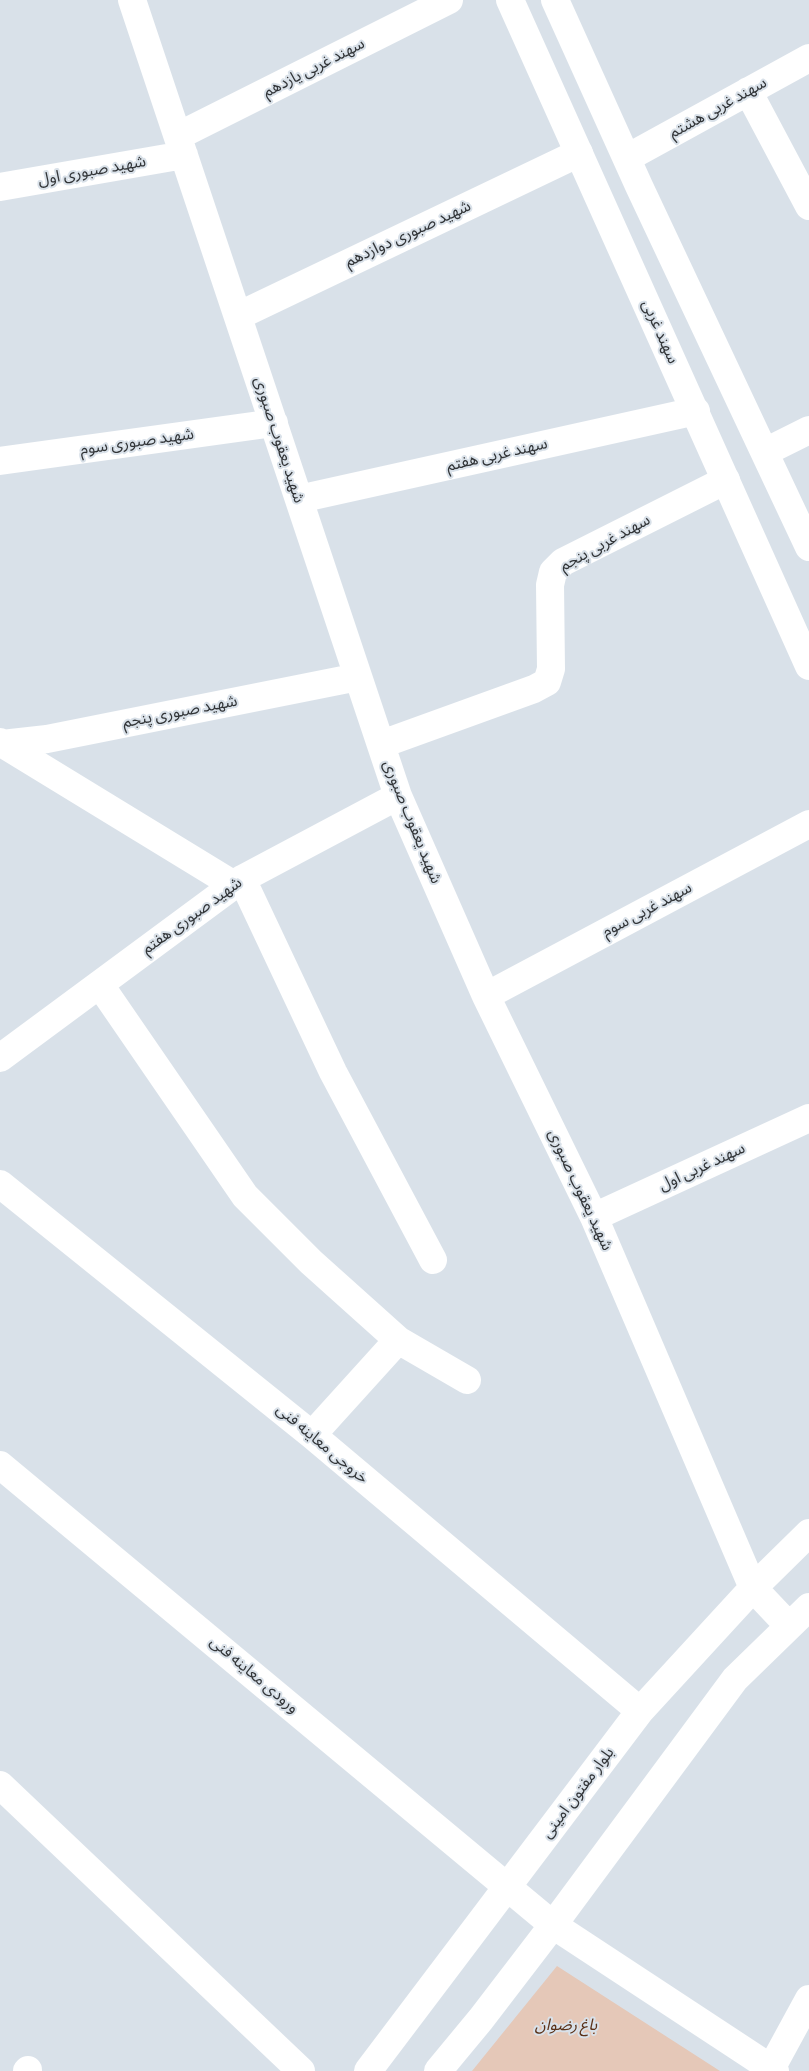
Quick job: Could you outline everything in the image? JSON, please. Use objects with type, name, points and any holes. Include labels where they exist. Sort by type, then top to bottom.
[{"type":"street","name":"شهید یعقوب صبوری","points":[[132,0],[398,796],[486,996],[594,1217],[753,1588]]},
{"type":"street","name":"سهند غربی یازدهم","points":[[181,145],[450,0]]},
{"type":"street","name":"سهند غربی","points":[[510,0],[809,666]]},
{"type":"street","points":[[555,0],[809,547]]},
{"type":"street","name":"سهند غربی هشتم","points":[[627,158],[809,58]]},
{"type":"street","points":[[748,91],[809,206]]},
{"type":"street","name":"شهید صبوری اول","points":[[0,187],[181,145]]},
{"type":"street","name":"شهید صبوری دوازدهم","points":[[238,316],[579,153]]},
{"type":"street","name":"سهند غربی هفتم","points":[[299,499],[696,411]]},
{"type":"street","name":"شهید صبوری سوم","points":[[0,461],[274,423]]},
{"type":"street","points":[[765,452],[809,430]]},
{"type":"street","name":"سهند غربی پنجم","points":[[382,744],[534,689],[547,682],[551,670],[550,585],[553,572],[563,562],[726,480]]},
{"type":"street","name":"شهید صبوری پنجم","points":[[1,743],[47,739],[358,676]]},
{"type":"street","points":[[1,743],[238,882],[333,1072],[433,1260]]},
{"type":"street","name":"شهید صبوری هفتم","points":[[0,1058],[238,882],[398,796]]},
{"type":"street","name":"سهند غربی سوم","points":[[486,996],[809,824]]},
{"type":"street","points":[[100,984],[246,1196],[310,1262],[398,1340],[467,1380]]},
{"type":"street","name":"سهند غربی اول","points":[[594,1217],[809,1118]]},
{"type":"street","name":"خروجی معاینه فنی","points":[[0,1184],[312,1435],[640,1711]]},
{"type":"street","points":[[312,1435],[398,1340]]},
{"type":"street","name":"ورودی معاینه فنی","points":[[0,1465],[553,1925],[774,2069]]},
{"type":"street","name":"بلوار مفتون امینی","points":[[368,2071],[640,1711],[753,1588],[809,1533]]},
{"type":"street","points":[[753,1588],[789,1626]]},
{"type":"street","points":[[438,2071],[481,2019],[553,1925],[735,1679],[809,1607]]},
{"type":"street","points":[[0,1785],[301,2071]]},
{"type":"street","points":[[774,2069],[809,2000]]},
{"type":"green space","name":"باغ رضوان","points":[[557,1966],[720,2071],[472,2071]]}]
